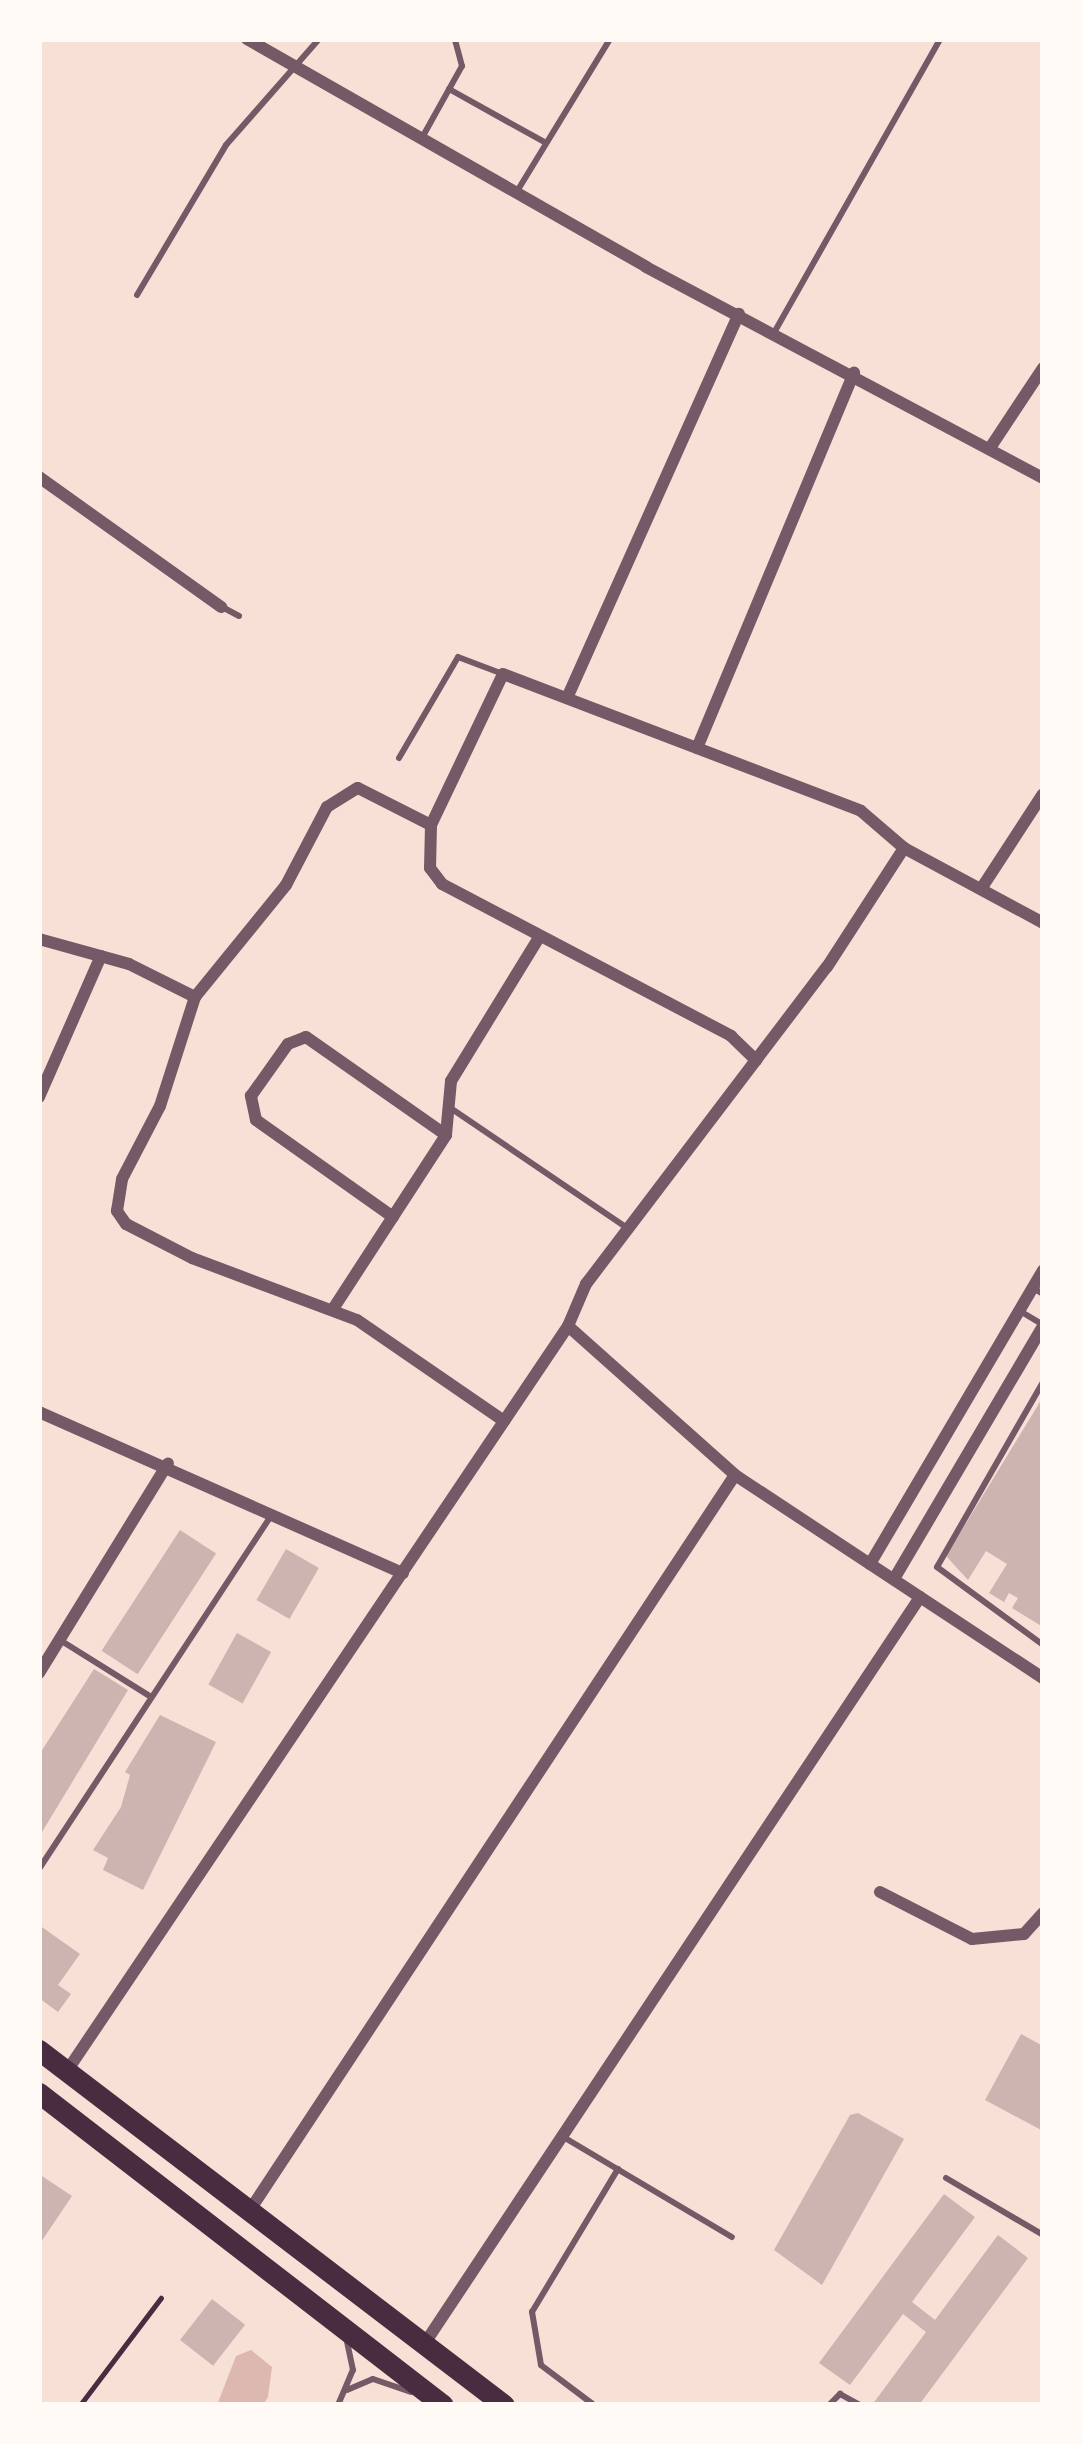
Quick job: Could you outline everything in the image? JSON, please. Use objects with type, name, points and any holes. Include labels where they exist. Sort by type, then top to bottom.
[{"type":"main road","points":[[39,2050],[247,2214],[504,2405]]},
{"type":"main road","points":[[39,2093],[442,2405]]},
{"type":"street","points":[[247,39],[516,193],[1043,478]]},
{"type":"street","points":[[567,698],[740,314]]},
{"type":"street","points":[[990,448],[1043,368]]},
{"type":"street","points":[[697,748],[854,373]]},
{"type":"street","points":[[39,477],[221,607]]},
{"type":"street","points":[[756,1060],[731,1036],[433,877],[431,826],[503,674],[861,811],[904,848],[1043,922]]},
{"type":"street","points":[[431,826],[358,788],[334,796],[286,885],[195,997],[160,1106],[122,1179],[117,1211],[126,1224],[192,1258],[333,1309],[505,1421]]},
{"type":"street","points":[[981,889],[1043,794]]},
{"type":"street","points":[[67,2071],[568,1327],[586,1284],[756,1060],[904,848]]},
{"type":"street","points":[[333,1309],[446,1135],[457,1070],[540,936]]},
{"type":"street","points":[[39,938],[101,956],[195,997]]},
{"type":"street","points":[[39,1097],[101,956]]},
{"type":"street","points":[[393,1217],[256,1120],[251,1096],[288,1044],[305,1037],[446,1135]]},
{"type":"street","points":[[870,1564],[1019,1311],[1038,1291],[1043,1270]]},
{"type":"street","points":[[893,1579],[1043,1325]]},
{"type":"street","points":[[568,1327],[735,1475],[1043,1678]]},
{"type":"street","points":[[39,1412],[168,1463],[403,1573]]},
{"type":"street","points":[[39,1673],[168,1463]]},
{"type":"street","points":[[247,2214],[735,1475]]},
{"type":"street","points":[[422,2347],[920,1597]]},
{"type":"street","points":[[880,1892],[972,1939],[1024,1934],[1043,1913]]},
{"type":"lane","points":[[137,295],[226,145],[319,39]]},
{"type":"lane","points":[[421,139],[462,66],[455,39]]},
{"type":"lane","points":[[516,193],[610,39]]},
{"type":"lane","points":[[775,331],[940,39]]},
{"type":"lane","points":[[449,89],[546,144]]},
{"type":"lane","points":[[221,607],[239,616]]},
{"type":"lane","points":[[399,758],[458,657],[503,674]]},
{"type":"lane","points":[[449,1107],[627,1228]]},
{"type":"lane","points":[[1019,1311],[1043,1325]]},
{"type":"lane","points":[[1043,1382],[937,1567],[1043,1645]]},
{"type":"lane","points":[[39,1869],[148,1695],[274,1512]]},
{"type":"lane","points":[[60,1640],[148,1695]]},
{"type":"lane","points":[[562,2136],[732,2237]]},
{"type":"lane","points":[[594,2405],[584,2402],[541,2365],[533,2308],[618,2169]]},
{"type":"lane","points":[[946,2178],[1043,2235]]},
{"type":"lane","points":[[338,2405],[347,2390],[352,2359],[344,2331]]},
{"type":"lane","points":[[347,2390],[373,2379],[442,2405]]},
{"type":"lane","points":[[829,2405],[840,2394],[860,2405]]},
{"type":"path","points":[[80,2405],[161,2298]]},
{"type":"shaded area","points":[[251,2350],[272,2367],[268,2397],[263,2405],[217,2405],[236,2356]]},
{"type":"building","points":[[1043,1397],[1043,1627],[1012,1608],[1018,1598],[1009,1593],[1004,1602],[989,1593],[1007,1564],[986,1551],[968,1580],[946,1556]]},
{"type":"building","points":[[180,1530],[216,1553],[138,1674],[102,1651]]},
{"type":"building","points":[[286,1549],[319,1568],[289,1619],[256,1600]]},
{"type":"building","points":[[237,1633],[271,1652],[243,1704],[208,1685]]},
{"type":"building","points":[[94,1669],[128,1690],[39,1837],[39,1755]]},
{"type":"building","points":[[160,1715],[216,1742],[143,1890],[103,1870],[108,1858],[93,1850],[121,1807],[130,1775],[125,1772]]},
{"type":"building","points":[[39,1925],[80,1954],[58,1985],[71,1994],[58,2012],[39,1998]]},
{"type":"building","points":[[1021,2034],[1043,2046],[1043,2131],[985,2100]]},
{"type":"building","points":[[858,2113],[904,2139],[822,2285],[774,2250],[850,2115]]},
{"type":"building","points":[[39,2174],[72,2196],[39,2245]]},
{"type":"building","points":[[944,2194],[975,2217],[912,2302],[935,2320],[998,2235],[1028,2258],[919,2405],[872,2405],[926,2332],[903,2314],[850,2385],[819,2363]]},
{"type":"building","points":[[212,2299],[245,2325],[213,2366],[180,2340]]}]
